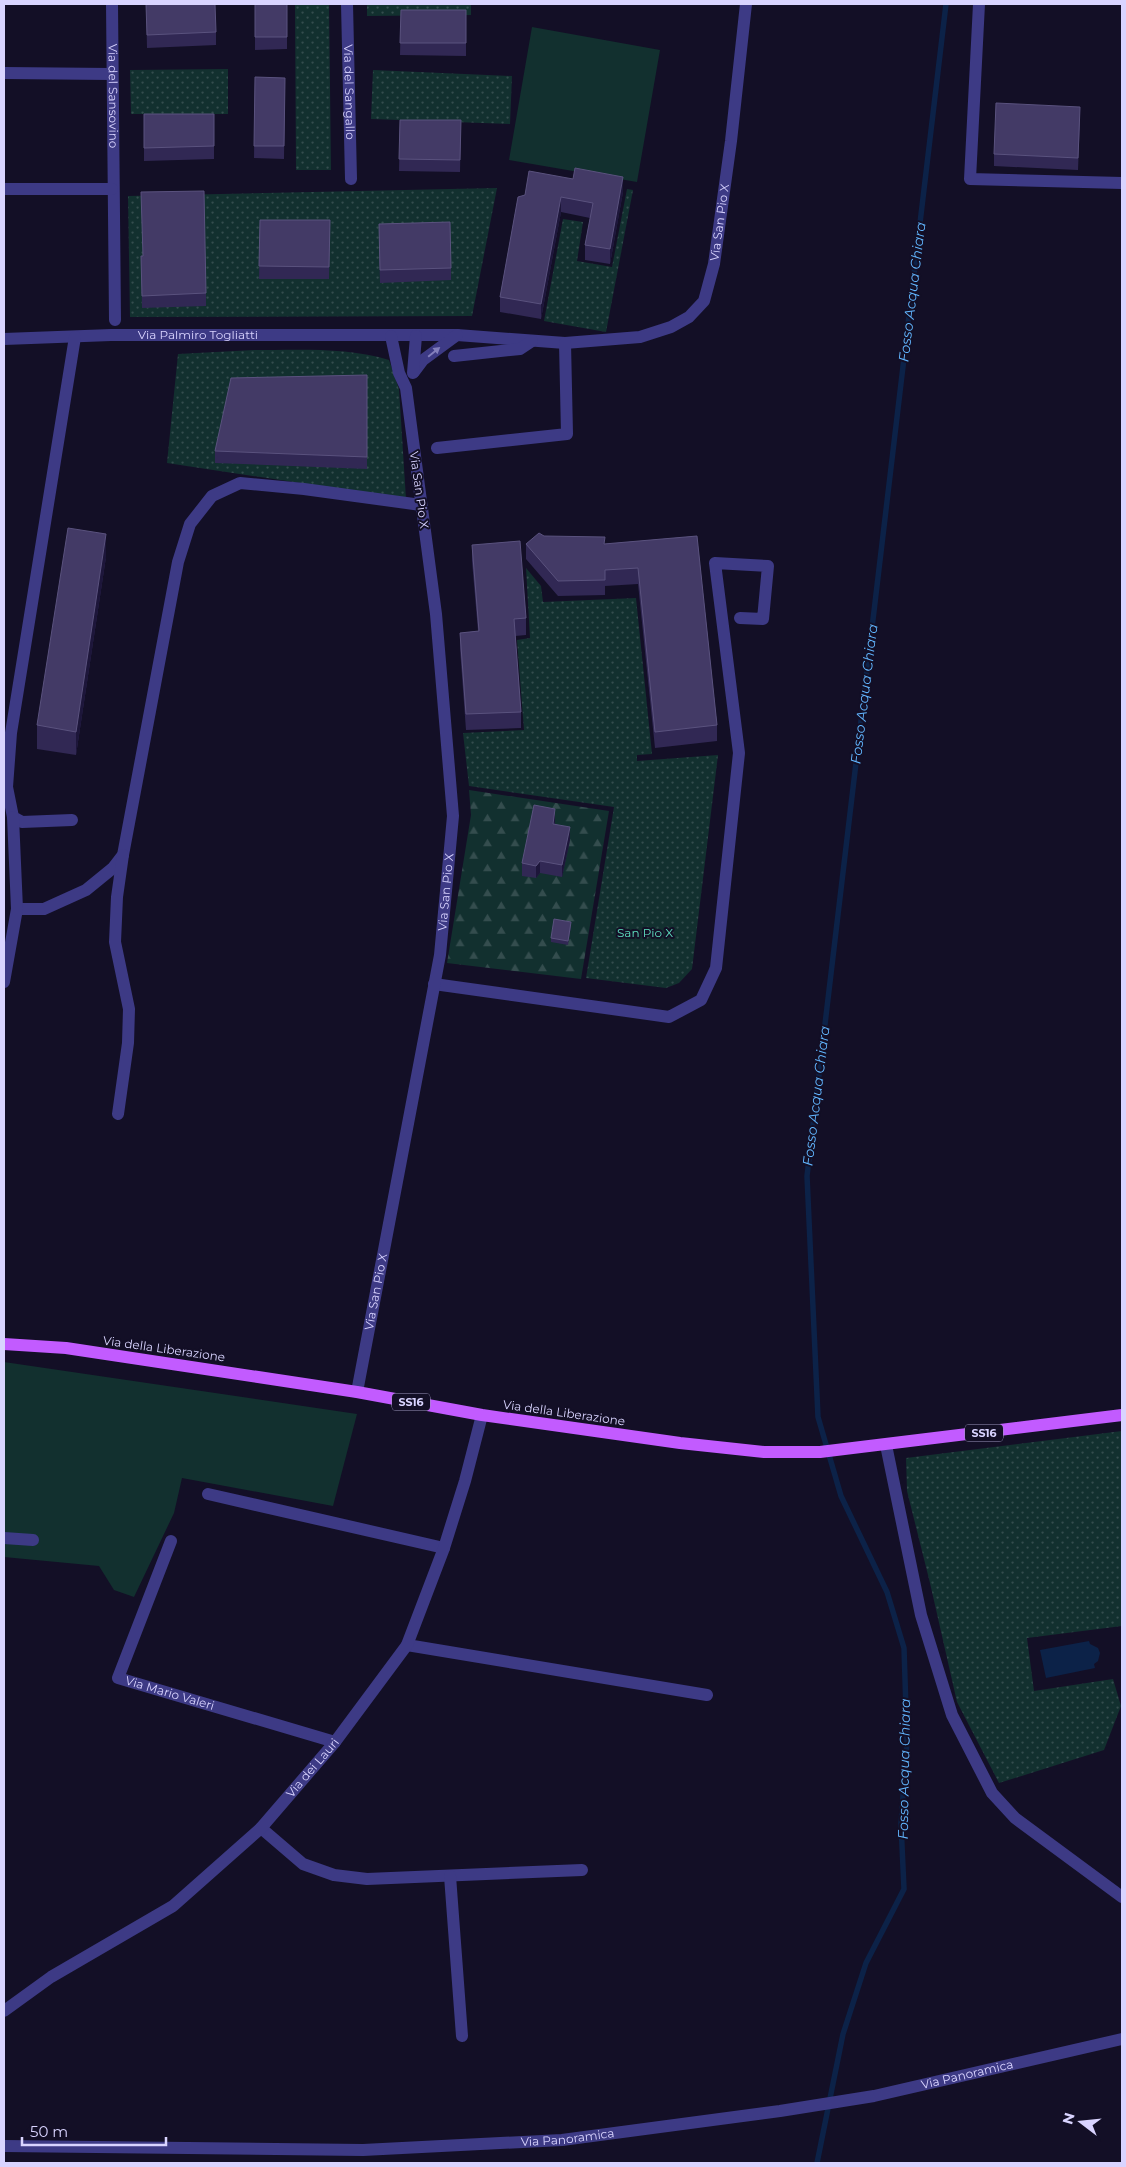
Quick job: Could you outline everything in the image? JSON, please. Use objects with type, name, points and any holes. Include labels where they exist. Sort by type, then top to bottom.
[{"type":"main road","name":"Via della Liberazione","points":[[4,1344],[66,1348],[357,1392],[482,1415],[680,1443],[764,1452],[820,1452],[1122,1415]]},
{"type":"street","name":"Via del Sansovino","points":[[112,4],[112,189],[115,320]]},
{"type":"street","name":"Via del Sangallo","points":[[347,4],[351,179]]},
{"type":"street","name":"Via San Pio X","points":[[357,1392],[440,955],[453,816],[436,614],[406,388],[399,374],[391,336],[457,335],[565,343],[640,337],[671,327],[689,317],[704,301],[714,264],[731,140],[746,4]]},
{"type":"street","points":[[979,4],[970,179],[1122,183]]},
{"type":"street","points":[[4,73],[112,74]]},
{"type":"street","points":[[4,189],[112,189]]},
{"type":"street","points":[[406,388],[423,360],[457,335]]},
{"type":"street","name":"Via Palmiro Togliatti","points":[[4,339],[391,336]]},
{"type":"street","points":[[414,372],[416,336]]},
{"type":"street","points":[[4,982],[17,909],[13,817],[7,787],[11,733],[74,337]]},
{"type":"street","points":[[454,356],[520,349],[532,341]]},
{"type":"street","points":[[437,448],[567,434],[565,343]]},
{"type":"street","points":[[118,1114],[128,1044],[129,1009],[115,942],[117,896],[178,562],[190,524],[212,496],[240,482],[421,505]]},
{"type":"street","points":[[434,984],[669,1017],[701,1000],[716,968],[739,753],[715,562],[768,566],[763,619],[740,618]]},
{"type":"street","points":[[13,817],[22,822],[72,820]]},
{"type":"street","points":[[17,909],[44,909],[86,890],[113,868],[123,855]]},
{"type":"street","name":"Via dei Lauri","points":[[4,2011],[51,1977],[173,1906],[261,1828],[335,1742],[407,1645],[444,1548],[465,1481],[482,1415]]},
{"type":"street","points":[[886,1445],[921,1615],[952,1715],[992,1793],[1015,1818],[1122,1897]]},
{"type":"street","points":[[208,1494],[444,1548]]},
{"type":"street","points":[[4,1538],[33,1540]]},
{"type":"street","name":"Via Mario Valeri","points":[[171,1541],[118,1678],[335,1742]]},
{"type":"street","points":[[407,1645],[707,1695]]},
{"type":"street","points":[[261,1828],[303,1864],[334,1875],[367,1879],[582,1870]]},
{"type":"street","points":[[450,1876],[462,2036]]},
{"type":"street","name":"Via Panoramica","points":[[4,2146],[363,2150],[562,2140],[780,2111],[874,2096],[1122,2039]]},
{"type":"green space","points":[[295,4],[329,4],[331,170],[296,170]]},
{"type":"green space","points":[[367,4],[471,4],[471,15],[367,16]]},
{"type":"green space","points":[[532,27],[660,50],[637,182],[509,160]]},
{"type":"green space","points":[[228,69],[228,114],[131,114],[130,70]]},
{"type":"green space","points":[[373,70],[512,76],[510,124],[371,119]]},
{"type":"green space","points":[[497,188],[472,316],[130,317],[128,196]]},
{"type":"green space","points":[[627,189],[633,190],[606,332],[544,321],[563,219],[583,222],[577,261],[612,267]]},
{"type":"green space","points":[[254,350],[340,351],[389,360],[399,389],[406,499],[167,463],[178,354]]},
{"type":"green space","name":"San Pio X","points":[[526,568],[541,586],[543,602],[636,598],[652,754],[637,755],[637,761],[718,755],[692,969],[679,983],[666,988],[586,978],[614,807],[469,786],[463,733],[524,730],[517,640],[530,638]]},
{"type":"green space","points":[[469,790],[609,811],[581,979],[447,963],[471,815]]},
{"type":"green space","points":[[4,1362],[357,1414],[333,1506],[182,1478],[174,1513],[134,1597],[114,1590],[99,1566],[4,1557]]},
{"type":"green space","points":[[1122,1431],[1122,1626],[1027,1638],[1034,1691],[1113,1679],[1121,1706],[1104,1750],[999,1783],[957,1702],[907,1491],[906,1458]]},
{"type":"water","points":[[1089,1641],[1090,1644],[1098,1648],[1100,1653],[1098,1661],[1094,1664],[1095,1668],[1046,1678],[1040,1650]]},
{"type":"building","points":[[146,4],[215,4],[216,32],[147,35]]},
{"type":"building","points":[[255,4],[287,4],[287,37],[255,37]]},
{"type":"building","points":[[401,10],[466,10],[466,43],[400,43]]},
{"type":"building","points":[[255,77],[285,78],[284,146],[254,146]]},
{"type":"building","points":[[996,103],[1080,107],[1078,158],[994,154]]},
{"type":"building","points":[[144,114],[214,114],[214,146],[144,148]]},
{"type":"building","points":[[400,120],[461,120],[460,160],[399,159]]},
{"type":"building","points":[[575,168],[623,177],[610,249],[585,245],[593,203],[561,197],[541,304],[500,297],[518,197],[525,195],[529,171],[573,179]]},
{"type":"building","points":[[204,191],[206,293],[142,296],[141,192]]},
{"type":"building","points":[[260,220],[330,220],[329,267],[259,266]]},
{"type":"building","points":[[450,222],[451,268],[380,270],[379,224]]},
{"type":"building","points":[[367,375],[367,457],[215,451],[231,378]]},
{"type":"building","points":[[68,528],[106,534],[76,732],[37,725]]},
{"type":"building","points":[[539,533],[544,536],[605,537],[604,544],[697,536],[717,725],[655,732],[638,568],[605,570],[605,580],[558,581],[526,544]]},
{"type":"building","points":[[520,541],[526,618],[514,619],[521,712],[466,714],[460,633],[479,631],[472,545]]},
{"type":"building","points":[[534,805],[555,809],[553,824],[570,827],[562,865],[540,861],[536,866],[522,863]]},
{"type":"building","points":[[554,919],[571,922],[568,941],[551,938]]},
{"type":"waterway","name":"Fosso Acqua Chiara","points":[[817,2163],[843,2034],[866,1963],[904,1889],[901,1824],[907,1741],[904,1648],[887,1592],[841,1496],[818,1417],[807,1176],[946,4]]}]
